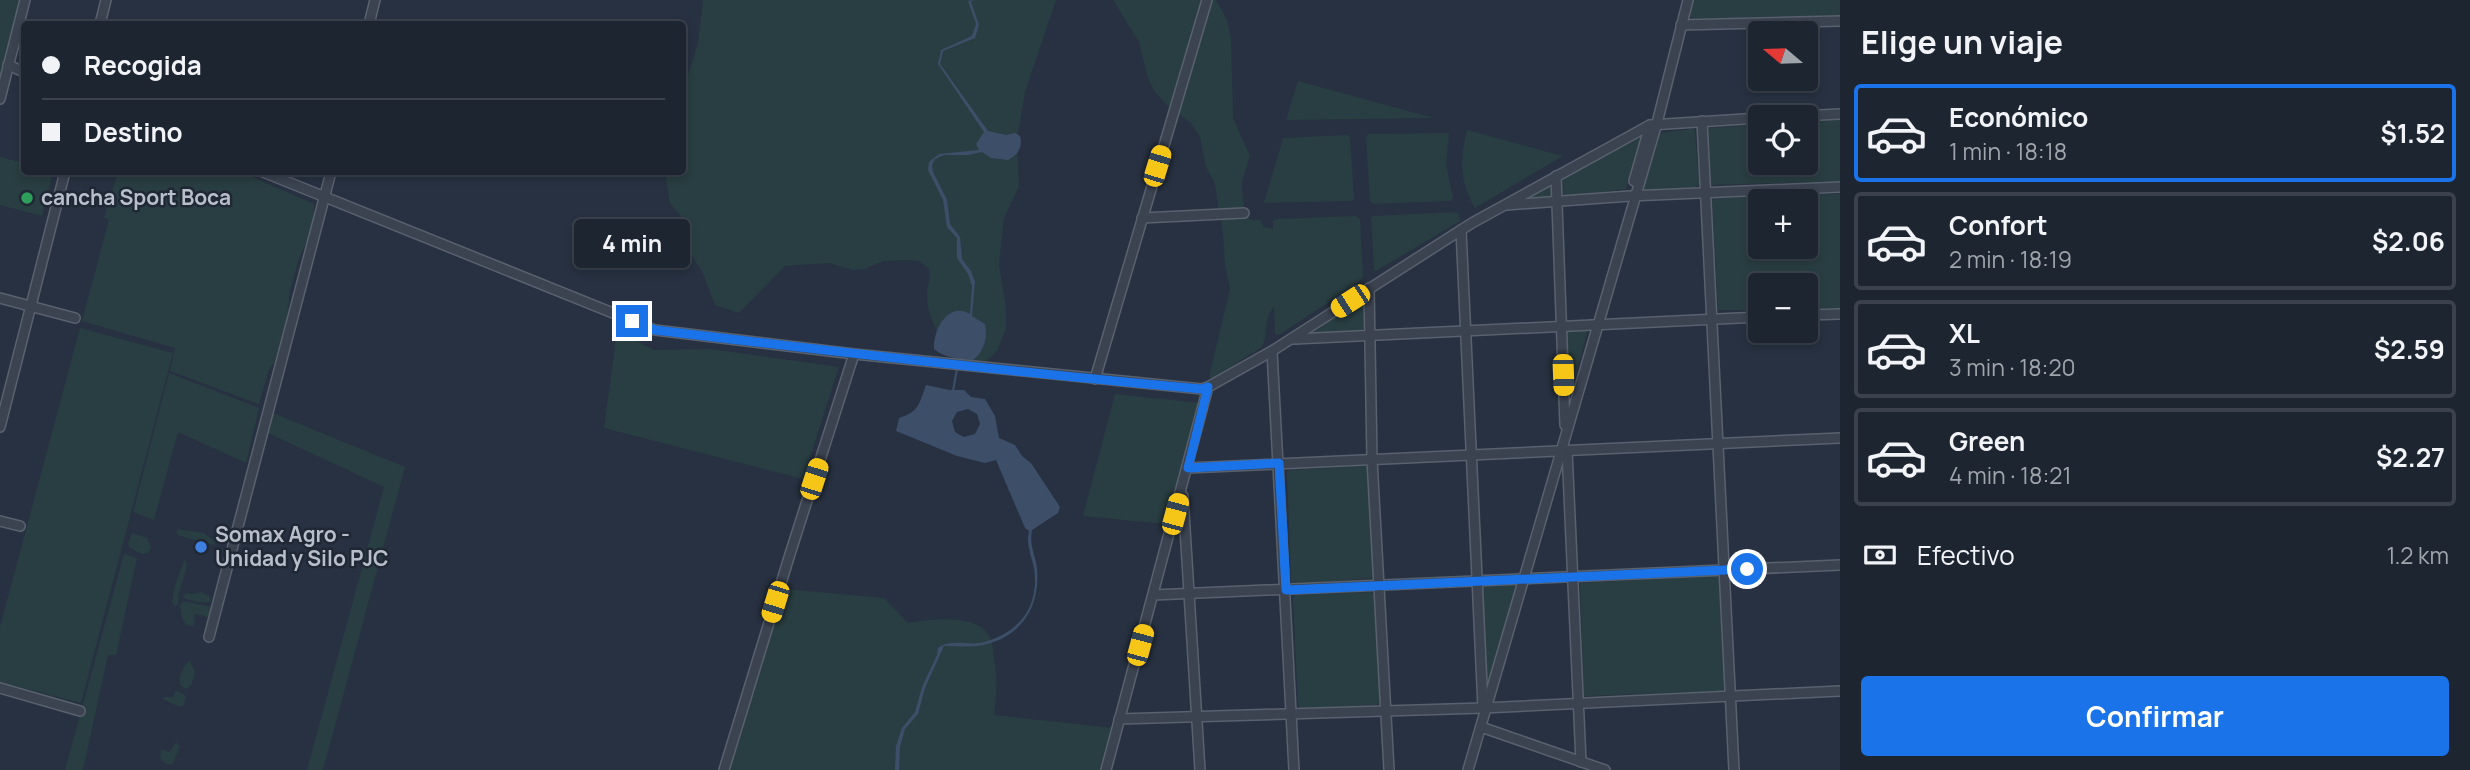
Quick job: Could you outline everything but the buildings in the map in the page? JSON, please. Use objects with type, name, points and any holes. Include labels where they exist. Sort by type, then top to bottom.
[{"type":"street","points":[[0,99],[25,0]]},
{"type":"street","points":[[101,21],[106,0]]},
{"type":"street","points":[[370,21],[375,0]]},
{"type":"street","points":[[1095,379],[1207,0]]},
{"type":"street","points":[[1565,425],[1688,0]]},
{"type":"street","points":[[1681,25],[1840,21]]},
{"type":"street","points":[[8,65],[21,71]]},
{"type":"street","points":[[1818,115],[1840,114]]},
{"type":"street","points":[[270,175],[655,330],[855,354],[1202,389],[1292,339],[1461,230],[1653,124],[1748,119]]},
{"type":"street","points":[[1702,121],[1734,770]]},
{"type":"street","points":[[0,427],[64,175]]},
{"type":"street","points":[[209,637],[330,175]]},
{"type":"street","points":[[1556,176],[1565,425],[1562,450],[1573,577],[1581,762]]},
{"type":"street","points":[[1504,205],[1705,192],[1840,187]]},
{"type":"street","points":[[1142,218],[1244,213]]},
{"type":"street","points":[[1461,230],[1477,581],[1486,706]]},
{"type":"street","points":[[1370,288],[1372,459],[1389,770]]},
{"type":"street","points":[[0,299],[75,318]]},
{"type":"street","points":[[1818,315],[1840,314]]},
{"type":"street","points":[[1292,339],[1748,317]]},
{"type":"street","points":[[1468,770],[1596,324]]},
{"type":"street","points":[[1272,351],[1294,770]]},
{"type":"street","points":[[724,770],[855,354]]},
{"type":"street","points":[[1106,770],[1208,387]]},
{"type":"street","points":[[1188,468],[1840,438]]},
{"type":"street","points":[[1182,488],[1200,770]]},
{"type":"street","points":[[0,521],[20,526]]},
{"type":"street","points":[[1153,596],[1840,565]]},
{"type":"street","points":[[0,688],[80,711]]},
{"type":"street","points":[[1119,719],[1579,704],[1840,691]]},
{"type":"street","points":[[1481,727],[1605,770]]},
{"type":"green space","points":[[0,0],[23,0],[0,91]]},
{"type":"green space","points":[[703,0],[1056,0],[1025,92],[1017,139],[1019,186],[1004,218],[999,265],[1006,307],[1006,329],[997,351],[981,366],[951,349],[936,330],[928,308],[929,269],[919,261],[884,261],[864,269],[852,270],[829,263],[785,266],[739,313],[715,305],[702,271],[688,250],[686,223],[670,203],[665,175],[686,175],[686,81],[698,44]]},
{"type":"green space","points":[[1113,0],[1216,0],[1227,20],[1231,38],[1233,118],[1250,156],[1242,181],[1242,192],[1245,212],[1250,220],[1261,220],[1263,227],[1273,229],[1273,221],[1276,219],[1356,216],[1360,219],[1363,277],[1359,282],[1279,335],[1275,334],[1274,306],[1268,318],[1262,347],[1211,379],[1209,377],[1230,289],[1215,184],[1206,167],[1200,137],[1191,123],[1170,108],[1154,91],[1139,42]]},
{"type":"green space","points":[[1694,0],[1840,0],[1840,15],[1692,19],[1690,15]]},
{"type":"green space","points":[[1298,81],[1434,118],[1286,120]]},
{"type":"green space","points":[[1840,120],[1840,181],[1711,185],[1710,128],[1748,126],[1748,175],[1818,175],[1818,121]]},
{"type":"green space","points":[[1693,129],[1699,184],[1696,187],[1643,188],[1660,133]]},
{"type":"green space","points":[[1467,130],[1563,156],[1475,208],[1466,189],[1462,170]]},
{"type":"green space","points":[[1447,133],[1446,164],[1453,198],[1450,201],[1373,204],[1370,200],[1366,136]]},
{"type":"green space","points":[[1348,135],[1354,199],[1352,201],[1264,203],[1283,138]]},
{"type":"green space","points":[[1639,138],[1626,189],[1567,196],[1563,193],[1564,178]]},
{"type":"green space","points":[[0,157],[21,162],[21,175],[52,175],[42,216],[0,205]]},
{"type":"green space","points":[[117,175],[248,175],[314,204],[313,230],[299,258],[290,291],[286,326],[259,404],[170,371],[175,348],[82,321],[109,220],[104,217]]},
{"type":"green space","points":[[1552,183],[1553,198],[1522,201]]},
{"type":"green space","points":[[1840,194],[1840,308],[1818,309],[1818,273],[1748,273],[1748,310],[1718,310],[1712,200],[1748,197],[1748,259],[1818,259],[1818,195]]},
{"type":"green space","points":[[1459,214],[1460,221],[1374,270],[1373,216]]},
{"type":"green space","points":[[1362,300],[1364,327],[1361,330],[1310,334]]},
{"type":"green space","points":[[80,328],[173,353],[81,703],[0,682],[0,627]]},
{"type":"green space","points":[[1588,329],[1569,401],[1568,403],[1566,331]]},
{"type":"green space","points":[[617,331],[654,350],[711,349],[839,367],[803,479],[604,428]]},
{"type":"green space","points":[[169,373],[259,408],[246,463],[178,432],[154,520],[133,512]]},
{"type":"green space","points":[[1115,394],[1199,403],[1165,524],[1083,516]]},
{"type":"green space","points":[[273,413],[405,467],[323,770],[307,770],[384,487],[268,433]]},
{"type":"green space","points":[[1365,466],[1368,468],[1374,578],[1295,584],[1291,582],[1287,472]]},
{"type":"green space","points":[[178,529],[203,533],[216,542],[213,545],[178,535]]},
{"type":"green space","points":[[132,533],[147,538],[151,547],[148,553],[142,554],[130,548],[128,543]]},
{"type":"green space","points":[[124,554],[137,558],[116,655],[108,655],[83,770],[65,770]]},
{"type":"green space","points":[[185,559],[187,567],[178,605],[175,606],[172,602],[175,585]]},
{"type":"green space","points":[[1717,576],[1722,691],[1584,696],[1580,583]]},
{"type":"green space","points":[[1482,585],[1517,585],[1486,694]]},
{"type":"green space","points":[[784,589],[884,598],[908,623],[950,619],[981,627],[987,633],[993,649],[996,684],[994,715],[1114,728],[1103,770],[729,770]]},
{"type":"green space","points":[[201,592],[209,596],[211,602],[196,602],[182,597],[186,593]]},
{"type":"green space","points":[[1370,592],[1374,595],[1380,702],[1376,705],[1301,708],[1298,706],[1293,598],[1295,595]]},
{"type":"green space","points":[[183,601],[210,607],[210,614],[208,617],[196,614],[193,626],[186,625],[180,606]]},
{"type":"green space","points":[[190,661],[195,672],[191,686],[186,689],[181,686],[180,676]]},
{"type":"green space","points":[[176,691],[186,697],[183,706],[163,699],[173,697]]},
{"type":"green space","points":[[176,742],[180,746],[172,765],[166,764],[160,758],[161,749],[170,752]]},
{"type":"water","points":[[973,0],[971,2],[979,25],[975,38],[943,51],[940,64],[988,131],[1006,135],[1015,133],[1020,136],[1021,144],[1015,156],[1008,160],[991,158],[982,152],[944,155],[935,159],[932,165],[947,200],[950,224],[960,237],[962,259],[975,282],[972,316],[985,324],[984,344],[973,360],[947,356],[934,349],[939,326],[949,314],[962,311],[970,314],[972,286],[968,274],[957,258],[957,238],[947,227],[943,200],[928,170],[929,162],[939,154],[979,150],[976,144],[984,132],[938,64],[941,50],[972,36],[976,24],[968,1]]},
{"type":"water","points":[[926,385],[964,390],[971,397],[985,399],[995,416],[999,438],[1015,445],[1031,463],[1060,507],[1058,513],[1032,530],[1037,583],[1031,609],[1015,629],[992,643],[944,646],[925,688],[918,714],[905,729],[900,747],[899,770],[895,770],[896,746],[902,728],[915,712],[938,648],[942,645],[953,643],[980,643],[1005,633],[1024,617],[1030,607],[1035,582],[1028,545],[1029,531],[1025,528],[996,460],[985,463],[957,456],[896,431],[899,418],[914,410]],"holes":[[[968,409],[977,414],[980,424],[975,434],[964,437],[955,432],[952,421],[957,412]]]},
{"type":"waterway","points":[[953,391],[957,369]]},
{"type":"place","name":"cancha Sport Boca","points":[[27,198]]},
{"type":"place","name":"Somax Agro - Unidad y Silo PJC","points":[[201,547]]},
{"type":"route","points":[[632,321],[655,330],[855,354],[1095,379],[1202,389],[1208,387],[1188,468],[1279,463],[1286,590],[1747,569]]}]
